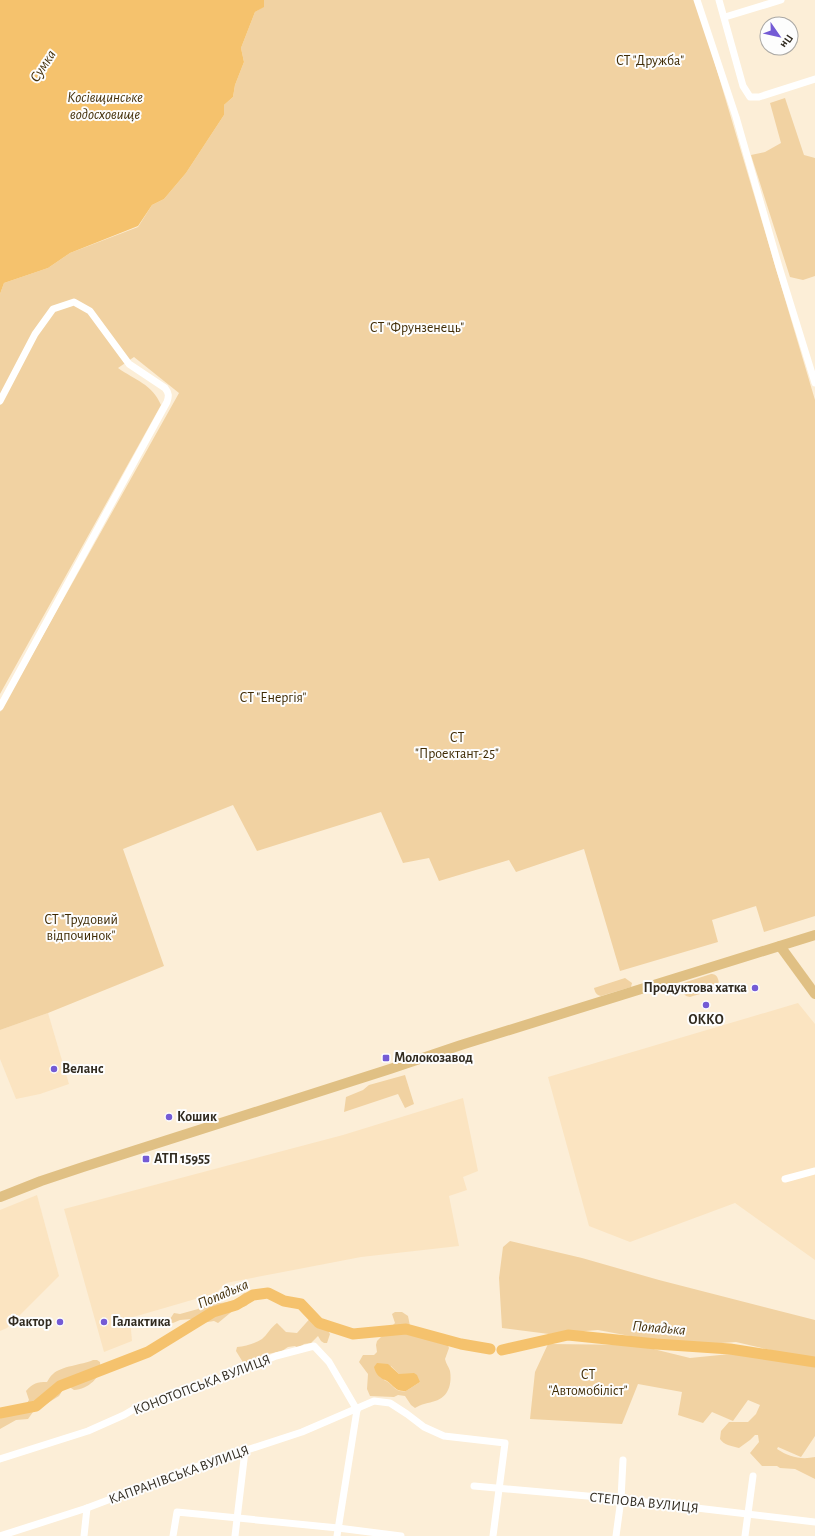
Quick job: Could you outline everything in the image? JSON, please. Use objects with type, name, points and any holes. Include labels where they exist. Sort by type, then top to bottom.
[{"type":"main road","points":[[0,1197],[83,1167],[214,1126],[461,1045],[815,935]]},
{"type":"main road","points":[[780,946],[815,994]]},
{"type":"street","points":[[697,0],[736,117],[779,267],[815,383]]},
{"type":"street","points":[[719,0],[725,17],[743,86],[750,97],[759,96],[815,79]]},
{"type":"street","points":[[725,17],[781,0]]},
{"type":"street","points":[[0,401],[35,334],[52,308],[74,302],[90,311],[129,364],[165,388],[169,393],[167,402],[0,707]]},
{"type":"street","points":[[785,1179],[815,1171]]},
{"type":"street","name":"КОНОТОПСЬКА ВУЛИЦЯ","points":[[0,1459],[88,1431],[124,1415],[142,1405],[164,1402],[276,1356],[314,1346],[329,1362],[357,1410]]},
{"type":"street","name":"КАПРАНІВСЬКА ВУЛИЦЯ","points":[[0,1536],[87,1508],[195,1467],[302,1432],[374,1402],[390,1403],[424,1427],[444,1436],[505,1443],[500,1488]]},
{"type":"street","points":[[337,1536],[357,1410]]},
{"type":"street","points":[[235,1536],[245,1451]]},
{"type":"street","points":[[616,1536],[623,1460]]},
{"type":"street","points":[[745,1536],[753,1476]]},
{"type":"street","name":"СТЕПОВА ВУЛИЦЯ","points":[[474,1486],[620,1500],[815,1522]]},
{"type":"street","points":[[493,1536],[500,1488]]},
{"type":"street","points":[[84,1536],[87,1508]]},
{"type":"street","points":[[172,1536],[177,1512],[237,1517],[402,1536]]},
{"type":"shaded area","points":[[798,1003],[815,1024],[815,1260],[735,1203],[630,1242],[589,1226],[548,1077]]},
{"type":"shaded area","points":[[48,1013],[69,1084],[40,1094],[16,1099],[0,1059],[0,1030]]},
{"type":"shaded area","points":[[463,1098],[478,1171],[463,1177],[467,1190],[449,1196],[459,1246],[361,1257],[226,1283],[216,1293],[130,1318],[132,1341],[104,1352],[64,1209],[343,1135]]},
{"type":"shaded area","points":[[37,1195],[59,1276],[7,1328],[0,1331],[0,1210]]},
{"type":"green space","points":[[264,0],[696,0],[815,400],[815,916],[764,932],[756,906],[712,920],[718,942],[620,971],[584,849],[516,872],[509,860],[439,881],[429,858],[403,863],[381,812],[257,851],[233,805],[123,849],[164,966],[48,1013],[0,1030],[0,712],[179,393],[134,357],[118,368],[148,387],[161,405],[0,694],[0,294],[4,283],[48,268],[70,253],[138,227],[152,205],[164,199],[186,173],[224,115],[224,105],[233,97],[235,85],[244,62],[241,48],[255,12],[263,7]]},
{"type":"green space","points":[[785,98],[804,155],[815,158],[815,276],[803,280],[790,277],[751,155],[765,152],[781,143],[770,103]]},
{"type":"green space","points":[[711,974],[717,977],[719,983],[709,991],[690,997],[686,996],[679,988],[680,984]]},
{"type":"green space","points":[[625,978],[632,983],[631,987],[601,996],[595,992],[594,988]]},
{"type":"green space","points":[[405,1075],[414,1104],[405,1108],[398,1094],[344,1112],[346,1097],[363,1090],[369,1085]]},
{"type":"green space","points":[[510,1241],[582,1258],[659,1280],[815,1320],[815,1358],[796,1356],[736,1342],[692,1345],[662,1342],[598,1330],[549,1334],[502,1328],[499,1278],[503,1247]]},
{"type":"green space","points":[[253,1292],[255,1297],[246,1306],[235,1309],[218,1323],[214,1321],[202,1323],[192,1319],[180,1320],[173,1323],[170,1322],[170,1319],[174,1313],[180,1314],[198,1309],[207,1303],[221,1303],[236,1300],[244,1293]]},
{"type":"green space","points":[[395,1312],[402,1312],[408,1316],[411,1331],[416,1336],[434,1335],[445,1337],[449,1348],[445,1359],[450,1371],[450,1385],[444,1396],[440,1399],[415,1408],[405,1396],[370,1396],[367,1389],[368,1374],[359,1362],[363,1355],[374,1355],[377,1352],[377,1341],[395,1323],[392,1314]],"holes":[[[391,1366],[399,1374],[407,1374],[420,1382],[406,1391],[399,1391],[384,1380]]]},
{"type":"green space","points":[[314,1314],[322,1321],[330,1334],[327,1343],[321,1341],[318,1336],[311,1343],[304,1344],[298,1348],[295,1346],[288,1347],[282,1351],[268,1354],[262,1360],[244,1364],[236,1351],[237,1347],[262,1339],[277,1323],[286,1332],[297,1333]]},
{"type":"green space","name":"СТ \"Автомобіліст\"","points":[[548,1344],[637,1345],[690,1358],[730,1354],[780,1359],[815,1365],[815,1436],[801,1457],[778,1447],[777,1449],[795,1457],[805,1458],[815,1457],[815,1479],[795,1469],[780,1468],[777,1466],[762,1466],[750,1453],[759,1442],[758,1435],[755,1435],[739,1448],[728,1445],[720,1439],[721,1431],[729,1422],[748,1422],[756,1414],[760,1405],[748,1400],[733,1421],[712,1412],[703,1423],[678,1415],[682,1392],[638,1384],[622,1424],[530,1419],[535,1372]]},
{"type":"green space","points":[[93,1360],[100,1362],[100,1368],[96,1378],[89,1385],[74,1390],[71,1388],[72,1381],[68,1380],[63,1383],[59,1396],[33,1412],[28,1419],[16,1420],[0,1429],[0,1415],[15,1412],[21,1405],[27,1403],[29,1400],[26,1391],[31,1386],[38,1383],[47,1382],[52,1375],[61,1369]]},
{"type":"water","name":"Косівщинське водосховище","points":[[0,0],[264,0],[264,7],[255,12],[241,48],[244,62],[235,85],[233,97],[224,105],[224,115],[186,173],[164,199],[152,205],[138,226],[70,253],[48,268],[4,283],[0,294]]},
{"type":"water","points":[[377,1363],[388,1364],[399,1374],[414,1373],[417,1375],[420,1382],[406,1391],[397,1390],[377,1374],[374,1367]]},
{"type":"waterway","name":"Попадька","points":[[0,1413],[36,1406],[60,1386],[148,1352],[213,1312],[236,1305],[253,1295],[268,1293],[284,1301],[301,1304],[319,1323],[353,1334],[406,1329],[461,1344],[490,1349]]},
{"type":"waterway","name":"Попадька","points":[[502,1350],[568,1335],[656,1344],[730,1349],[815,1362]]},
{"type":"place","name":"Продуктова хатка","points":[[755,988]]},
{"type":"place","name":"ОККО","points":[[706,1005]]},
{"type":"place","name":"Молокозавод","points":[[386,1058]]},
{"type":"place","name":"Веланс","points":[[54,1069]]},
{"type":"place","name":"Кошик","points":[[169,1117]]},
{"type":"place","name":"АТП 15955","points":[[146,1159]]},
{"type":"place","name":"Фактор","points":[[60,1322]]},
{"type":"place","name":"Галактика","points":[[104,1322]]},
{"type":"park label","name":"СТ \"Дружба\"","points":[[650,61]]},
{"type":"park label","name":"СТ \"Фрунзенець\"","points":[[417,328]]},
{"type":"park label","name":"СТ \"Енергія\"","points":[[273,698]]},
{"type":"park label","name":"СТ \"Проектант-25\"","points":[[457,746]]},
{"type":"park label","name":"СТ \"Трудовий відпочинок\"","points":[[81,928]]},
{"type":"water label","name":"Сумка","points":[[43,66]]}]
